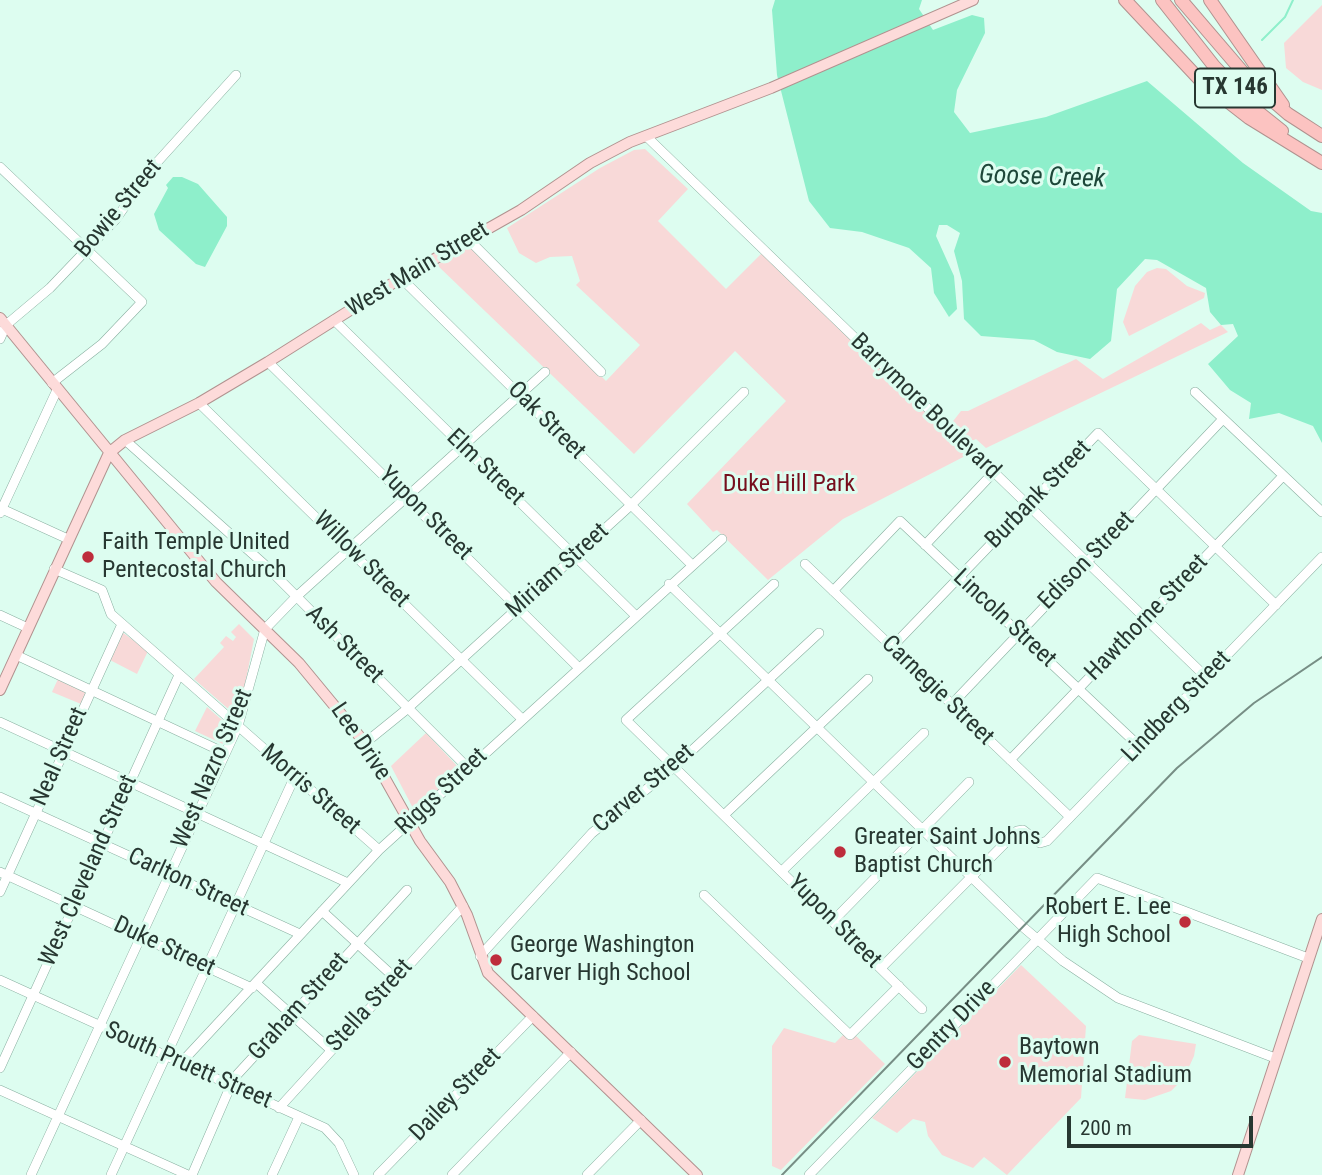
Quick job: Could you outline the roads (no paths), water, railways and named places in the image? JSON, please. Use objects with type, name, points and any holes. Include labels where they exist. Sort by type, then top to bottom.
[{"type":"highway","points":[[1125,0],[1199,79],[1249,118],[1322,162]]},
{"type":"highway","name":"TX 146","points":[[1162,0],[1214,66],[1257,111],[1322,162]]},
{"type":"highway","name":"TX 146","points":[[1181,0],[1253,84],[1288,114],[1322,136]]},
{"type":"highway","points":[[1210,0],[1288,114]]},
{"type":"main road","name":"West Main Street","points":[[0,690],[109,453],[125,440],[199,403],[268,362],[401,278],[522,210],[590,163],[646,136],[771,88],[973,0]]},
{"type":"main road","name":"Lee Drive","points":[[3,321],[216,582],[323,689],[365,743],[420,841],[463,906],[480,956],[499,986],[697,1175]]},
{"type":"main road","points":[[1238,1175],[1322,919]]},
{"type":"street","name":"Bowie Street","points":[[0,339],[3,321],[50,288],[87,250],[116,219],[151,169],[236,75]]},
{"type":"street","name":"Barrymore Boulevard","points":[[646,136],[1206,677]]},
{"type":"street","points":[[0,167],[142,302],[102,344],[54,386],[1,510],[68,539]]},
{"type":"street","points":[[469,240],[601,372]]},
{"type":"street","name":"Oak Street","points":[[401,278],[691,564]]},
{"type":"street","name":"Elm Street","points":[[334,320],[636,616]]},
{"type":"street","name":"Yupon Street","points":[[268,362],[408,496],[579,668]]},
{"type":"street","name":"West Nazro Street","points":[[31,1175],[238,726],[265,629],[296,597],[545,372]]},
{"type":"street","name":"Miriam Street","points":[[365,743],[407,709],[631,505],[744,392]]},
{"type":"street","points":[[1195,392],[1322,512]]},
{"type":"street","name":"Willow Street","points":[[199,403],[521,718]]},
{"type":"street","name":"Edison Street","points":[[952,704],[1223,419]]},
{"type":"street","name":"Burbank Street","points":[[892,648],[1098,433],[1156,489]]},
{"type":"street","name":"Ash Street","points":[[125,440],[296,597],[468,768]]},
{"type":"street","points":[[925,545],[994,472]]},
{"type":"street","name":"Hawthorne Street","points":[[1010,761],[1283,476]]},
{"type":"street","points":[[1156,489],[1276,605]]},
{"type":"street","name":"Lincoln Street","points":[[833,591],[900,521],[1139,746]]},
{"type":"street","name":"Riggs Street","points":[[180,1064],[379,850],[521,718],[722,539]]},
{"type":"street","name":"Lindberg Street","points":[[971,876],[1017,831],[1044,843],[1322,557]]},
{"type":"street","name":"Carnegie Street","points":[[804,564],[1069,817]]},
{"type":"street","name":"Morris Street","points":[[54,569],[102,590],[111,614],[379,850]]},
{"type":"street","points":[[669,584],[1037,939],[1082,976],[1118,998],[1275,1058]]},
{"type":"street","points":[[719,634],[774,584]]},
{"type":"street","points":[[0,615],[28,628]]},
{"type":"street","name":"Neal Street","points":[[0,892],[4,873],[35,813],[122,624]]},
{"type":"street","name":"Carver Street","points":[[480,956],[592,832],[674,767],[820,633]]},
{"type":"street","name":"Yupon Street","points":[[719,634],[626,719],[922,1009]]},
{"type":"street","points":[[16,655],[225,753]]},
{"type":"street","name":"West Cleveland Street","points":[[0,1068],[180,675]]},
{"type":"street","points":[[724,814],[868,679]]},
{"type":"street","points":[[0,722],[348,883]]},
{"type":"street","points":[[782,871],[924,733]]},
{"type":"street","points":[[111,1175],[295,776]]},
{"type":"street","points":[[833,921],[969,782]]},
{"type":"street","name":"Carlton Street","points":[[0,797],[300,934]]},
{"type":"street","name":"Duke Street","points":[[4,873],[206,967],[254,985],[331,1050]]},
{"type":"street","points":[[881,968],[971,876]]},
{"type":"street","name":"Gentry Drive","points":[[808,1175],[1097,878],[1308,958]]},
{"type":"street","name":"Graham Street","points":[[190,1175],[234,1078],[407,890]]},
{"type":"street","points":[[704,895],[850,1035],[899,986]]},
{"type":"street","name":"Stella Street","points":[[279,1108],[463,906]]},
{"type":"street","points":[[321,911],[395,978]]},
{"type":"street","name":"South Pruett Street","points":[[0,980],[333,1134],[354,1175]]},
{"type":"street","name":"Dailey Street","points":[[378,1175],[533,1016]]},
{"type":"street","points":[[452,1175],[571,1052]]},
{"type":"street","points":[[0,1090],[190,1175]]},
{"type":"street","points":[[272,1175],[299,1117]]},
{"type":"street","points":[[587,1175],[641,1119]]},
{"type":"water","name":"Goose Creek","points":[[775,0],[922,0],[919,9],[933,30],[972,15],[984,18],[985,33],[957,90],[954,112],[970,133],[1046,117],[1147,81],[1243,163],[1311,211],[1322,213],[1322,443],[1313,426],[1279,413],[1249,419],[1251,403],[1230,390],[1208,364],[1238,336],[1233,324],[1221,325],[1210,312],[1206,288],[1157,260],[1145,259],[1117,289],[1111,341],[1090,359],[1057,352],[1034,340],[981,336],[964,319],[962,281],[954,251],[960,233],[947,225],[939,225],[936,236],[954,276],[957,309],[949,317],[934,293],[931,268],[909,248],[862,232],[830,228],[809,201],[777,75],[772,10]]},
{"type":"water","points":[[173,177],[182,177],[198,184],[227,217],[227,226],[205,267],[196,264],[159,230],[154,214],[168,188],[166,185]]},
{"type":"waterway","points":[[1262,40],[1285,17],[1293,0]]},
{"type":"railway","points":[[782,1175],[1177,768],[1254,703],[1322,657]]},
{"type":"place","name":"Faith Temple United Pentecostal Church","points":[[88,557]]},
{"type":"place","name":"Greater Saint Johns Baptist Church","points":[[840,852]]},
{"type":"place","name":"Robert E. Lee High School","points":[[1185,922]]},
{"type":"place","name":"George Washington Carver High School","points":[[496,960]]},
{"type":"place","name":"Baytown Memorial Stadium","points":[[1005,1062]]},
{"type":"park label","name":"Duke Hill Park","points":[[789,485]]}]
